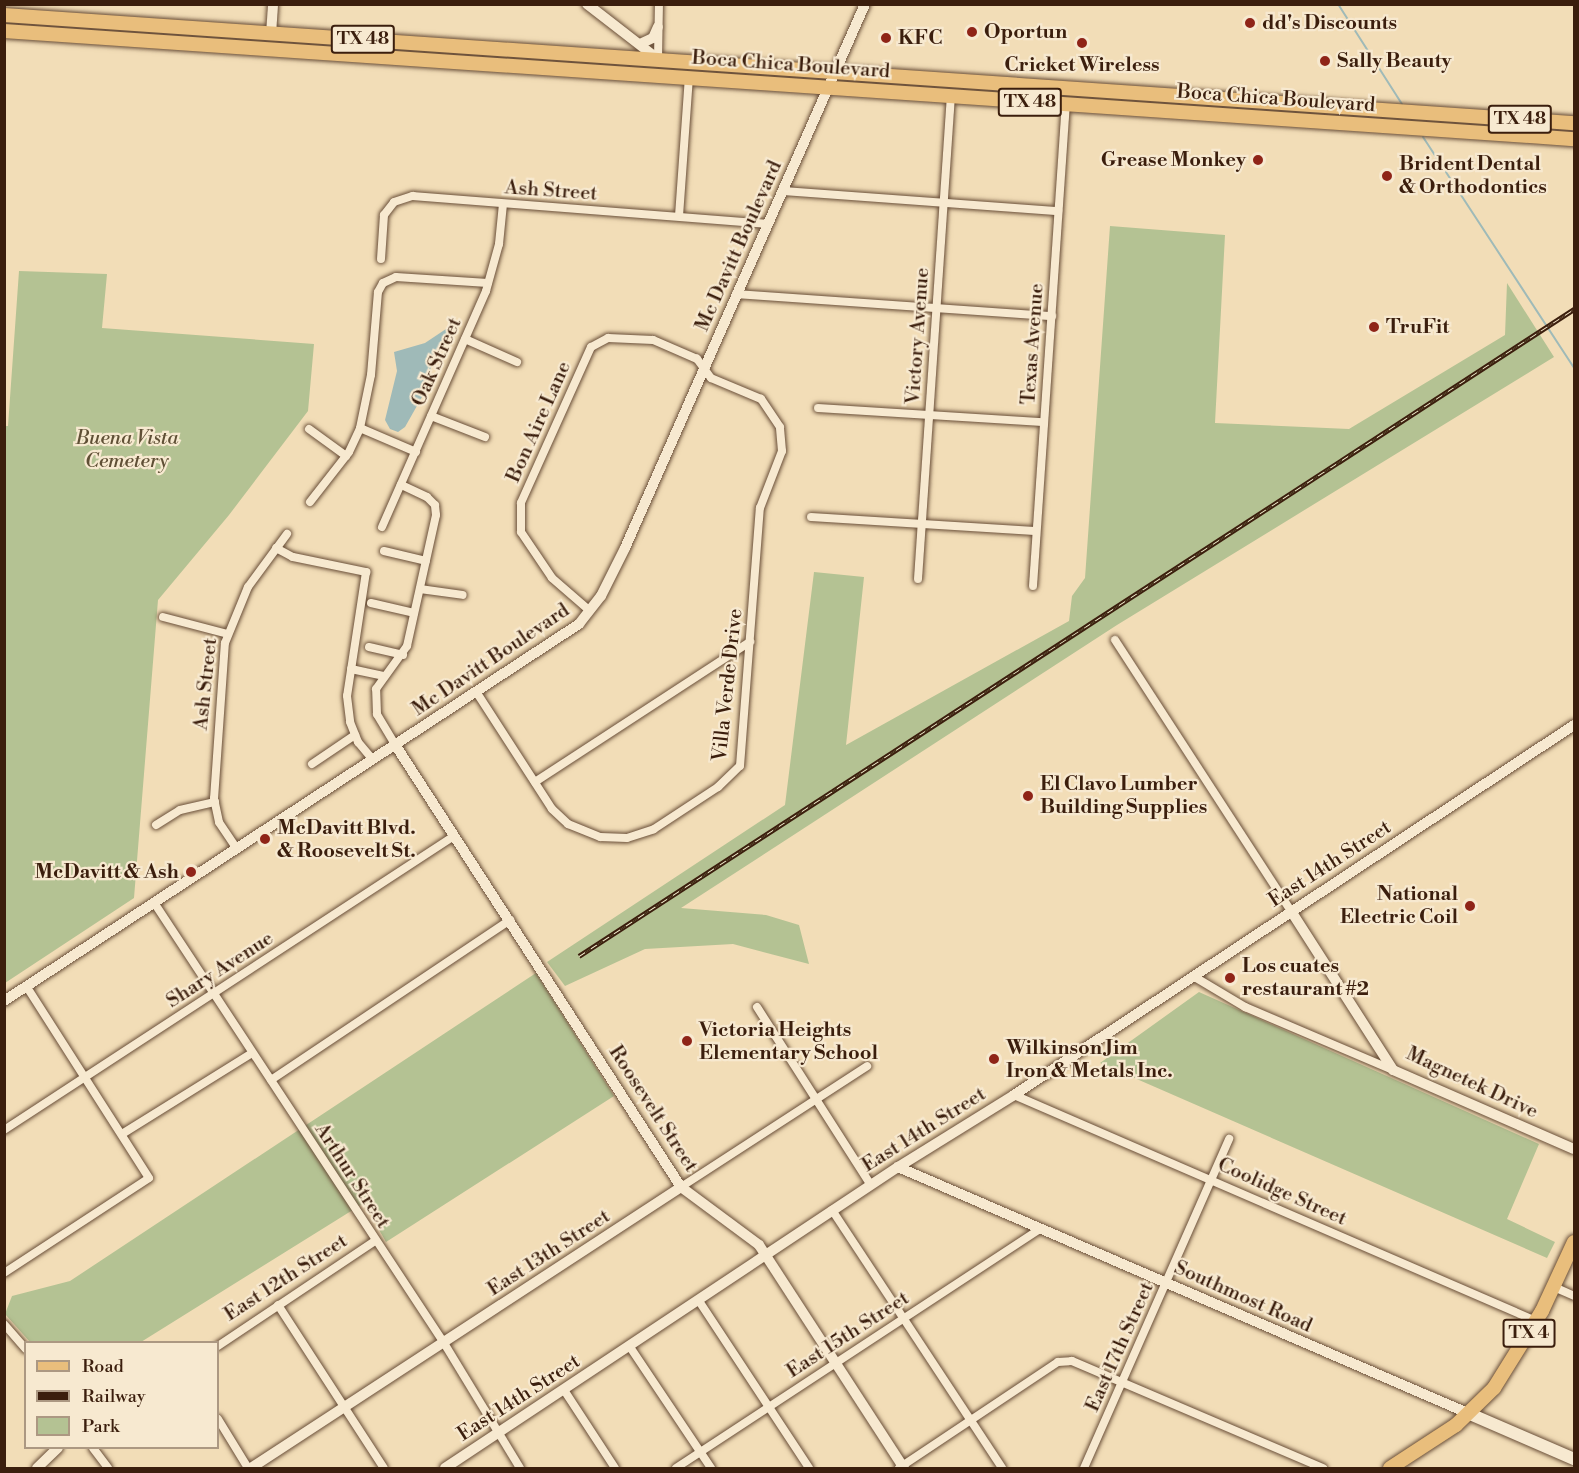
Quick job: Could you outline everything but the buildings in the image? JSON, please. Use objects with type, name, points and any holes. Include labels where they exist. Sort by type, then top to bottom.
[{"type":"main road","name":"Boca Chica Boulevard","points":[[4,15],[1575,123]]},
{"type":"main road","name":"Boca Chica Boulevard","points":[[4,31],[1575,139]]},
{"type":"main road","points":[[152,41],[163,34],[258,41],[271,34]]},
{"type":"main road","points":[[278,50],[286,41],[391,48],[399,42]]},
{"type":"main road","name":"TX 4","points":[[1390,1468],[1470,1414],[1494,1388],[1536,1321],[1575,1242]]},
{"type":"main road","name":"Southmost Road","points":[[1470,1414],[1575,1459]]},
{"type":"street","points":[[271,34],[273,4]]},
{"type":"street","points":[[587,4],[658,59]]},
{"type":"street","points":[[658,59],[659,4]]},
{"type":"street","name":"Mc Davitt Boulevard","points":[[4,1001],[566,634],[590,611],[625,548],[865,4]]},
{"type":"street","points":[[640,44],[653,38],[658,27]]},
{"type":"street","points":[[622,33],[629,57]]},
{"type":"street","points":[[679,216],[689,78]]},
{"type":"street","name":"Victory Avenue","points":[[918,579],[951,96]]},
{"type":"street","name":"Texas Avenue","points":[[1033,586],[1066,104]]},
{"type":"street","points":[[784,191],[1058,211]]},
{"type":"street","name":"Ash Street","points":[[381,259],[384,215],[394,201],[413,196],[768,224]]},
{"type":"street","name":"Oak Street","points":[[382,527],[488,283],[503,204]]},
{"type":"street","points":[[310,502],[346,456],[360,428],[371,375],[378,292],[383,283],[396,277],[488,283]]},
{"type":"street","points":[[736,294],[937,310],[1052,316]]},
{"type":"street","name":"Bon Aire Lane","points":[[590,611],[541,563],[521,532],[520,518],[521,503],[591,347],[608,338],[653,340],[697,359],[703,371]]},
{"type":"street","points":[[465,339],[517,362]]},
{"type":"street","name":"Villa Verde Drive","points":[[477,693],[552,809],[568,824],[611,838],[627,838],[654,829],[735,774],[740,766],[760,508],[782,451],[780,427],[761,399],[703,371]]},
{"type":"street","points":[[818,408],[929,417],[1043,422]]},
{"type":"street","points":[[432,416],[485,437]]},
{"type":"street","points":[[360,428],[416,452]]},
{"type":"street","points":[[309,429],[346,456]]},
{"type":"street","points":[[396,746],[377,714],[375,701],[383,676],[403,655],[426,561],[435,505],[427,497],[401,486]]},
{"type":"street","points":[[811,517],[1035,531]]},
{"type":"street","name":"Ash Street","points":[[237,849],[219,822],[215,802],[214,771],[228,634],[248,586],[287,534]]},
{"type":"street","points":[[276,548],[293,557],[366,572],[347,696],[355,735],[373,760]]},
{"type":"street","points":[[384,551],[426,561]]},
{"type":"street","points":[[420,589],[464,596]]},
{"type":"street","points":[[371,603],[414,614]]},
{"type":"street","points":[[163,618],[228,634]]},
{"type":"street","points":[[1115,640],[1291,911]]},
{"type":"street","points":[[535,782],[750,642]]},
{"type":"street","points":[[369,647],[403,655]]},
{"type":"street","points":[[351,669],[383,676]]},
{"type":"street","name":"East 14th Street","points":[[445,1468],[766,1257],[870,1185],[1014,1095],[1575,725]]},
{"type":"street","points":[[312,764],[355,735]]},
{"type":"street","name":"Roosevelt Street","points":[[396,746],[681,1187],[759,1245],[901,1468]]},
{"type":"street","points":[[156,825],[180,810],[215,802]]},
{"type":"street","name":"Shary Avenue","points":[[4,1130],[454,836]]},
{"type":"street","name":"Arthur Street","points":[[154,904],[444,1343],[520,1468]]},
{"type":"street","name":"Magnetek Drive","points":[[1291,911],[1393,1070],[1575,1149]]},
{"type":"street","points":[[271,1080],[510,920]]},
{"type":"street","points":[[1193,976],[1245,1007],[1393,1070]]},
{"type":"street","points":[[4,1273],[149,1178],[26,987]]},
{"type":"street","points":[[757,1007],[870,1185]]},
{"type":"street","points":[[122,1134],[252,1053]]},
{"type":"street","name":"East 13th Street","points":[[249,1468],[344,1410],[867,1066]]},
{"type":"street","name":"Coolidge Street","points":[[1014,1095],[1536,1321]]},
{"type":"street","name":"East 17th Street","points":[[1084,1468],[1229,1139]]},
{"type":"street","name":"Southmost Road","points":[[898,1167],[1039,1230],[1470,1414]]},
{"type":"street","points":[[832,1210],[1002,1468]]},
{"type":"street","name":"East 15th Street","points":[[676,1468],[1039,1230]]},
{"type":"street","name":"East 12th Street","points":[[219,1345],[375,1241]]},
{"type":"street","points":[[1554,1287],[1575,1296]]},
{"type":"street","points":[[699,1301],[809,1468]]},
{"type":"street","points":[[278,1305],[344,1410],[384,1468]]},
{"type":"street","points":[[4,1324],[24,1347]]},
{"type":"street","points":[[630,1347],[711,1468]]},
{"type":"street","points":[[901,1468],[1058,1362],[1082,1365],[1323,1468]]},
{"type":"street","points":[[564,1390],[615,1468]]},
{"type":"street","points":[[219,1421],[249,1468]]},
{"type":"street","points":[[37,1468],[57,1449]]},
{"type":"street","points":[[94,1449],[108,1468]]},
{"type":"green space","points":[[1110,226],[1225,235],[1215,423],[1349,429],[1505,335],[1507,283],[1554,357],[1117,625],[681,908],[766,915],[799,925],[809,964],[733,944],[645,949],[565,986],[547,962],[785,805],[814,572],[864,577],[846,745],[1069,621],[1072,596],[1085,578]]},
{"type":"green space","name":"Buena Vista Cemetery","points":[[19,271],[107,274],[102,328],[314,344],[308,411],[229,515],[158,600],[134,898],[5,983],[4,426],[8,426]]},
{"type":"green space","points":[[536,973],[614,1096],[386,1242],[364,1203],[143,1341],[29,1341],[5,1314],[12,1296],[70,1281]]},
{"type":"green space","points":[[1199,992],[1539,1144],[1507,1219],[1555,1242],[1547,1258],[1100,1063]]},
{"type":"water","points":[[452,325],[455,331],[432,365],[422,397],[405,427],[398,432],[390,429],[385,420],[397,371],[394,352],[425,343]]},
{"type":"waterway","points":[[1338,4],[1402,104]]},
{"type":"waterway","points":[[1423,137],[1574,368]]},
{"type":"railway","points":[[579,956],[1574,309]]},
{"type":"place","name":"dd's Discounts","points":[[1250,23]]},
{"type":"place","name":"Oportun","points":[[972,32]]},
{"type":"place","name":"KFC","points":[[886,38]]},
{"type":"place","name":"Cricket Wireless","points":[[1082,43]]},
{"type":"place","name":"Sally Beauty","points":[[1325,61]]},
{"type":"place","name":"Grease Monkey","points":[[1258,160]]},
{"type":"place","name":"Brident Dental & Orthodontics","points":[[1387,176]]},
{"type":"place","name":"TruFit","points":[[1374,327]]},
{"type":"place","name":"El Clavo Lumber Building Supplies","points":[[1028,796]]},
{"type":"place","name":"McDavitt Blvd. & Roosevelt St.","points":[[265,839]]},
{"type":"place","name":"McDavitt & Ash","points":[[191,872]]},
{"type":"place","name":"National Electric Coil","points":[[1470,906]]},
{"type":"place","name":"Los cuates restaurant #2","points":[[1230,978]]},
{"type":"place","name":"Victoria Heights Elementary School","points":[[687,1041]]},
{"type":"place","name":"Wilkinson Jim Iron & Metals Inc.","points":[[994,1059]]}]
